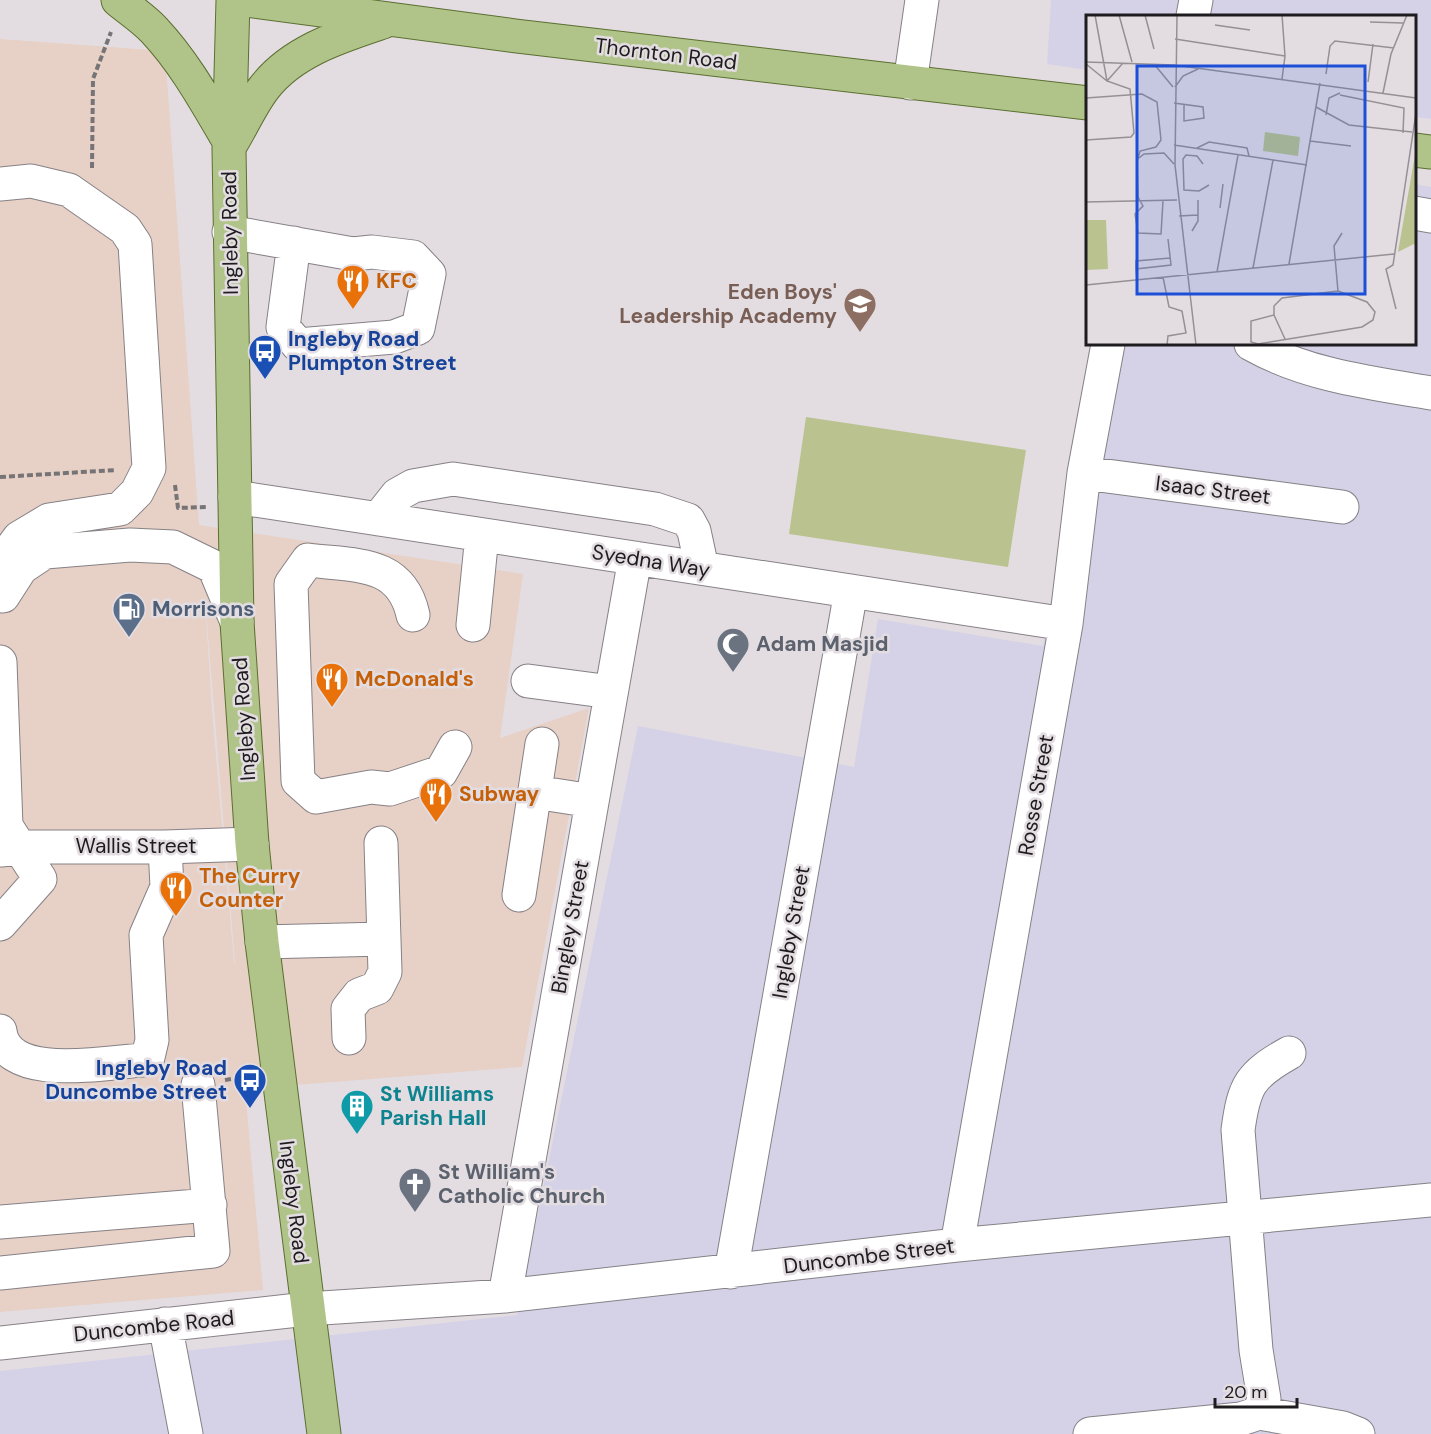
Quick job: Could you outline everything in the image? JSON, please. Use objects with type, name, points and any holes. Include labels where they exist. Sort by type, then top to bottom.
[{"type":"main road","name":"Ingleby Road","points":[[233,0],[229,232],[237,622],[252,844],[262,942],[324,1434]]},
{"type":"main road","name":"Thornton Road","points":[[246,0],[1086,103]]},
{"type":"main road","points":[[120,2],[153,28],[174,54],[191,77],[229,145],[264,88],[288,66],[323,42],[390,19]]},
{"type":"main road","points":[[1416,150],[1431,152]]},
{"type":"street","points":[[910,83],[922,0]]},
{"type":"street","points":[[1193,15],[1196,0]]},
{"type":"street","points":[[0,184],[31,181],[69,189],[125,229],[135,244],[149,459],[149,468],[137,492],[120,509],[49,520],[19,538],[5,557],[0,589]]},
{"type":"street","points":[[1416,213],[1431,216]]},
{"type":"street","points":[[229,232],[294,243],[353,254],[372,252],[413,257],[429,274],[418,328],[394,337],[298,345],[283,327],[294,243]]},
{"type":"street","name":"Rosse Street","points":[[957,1245],[1066,624],[1084,473],[1108,345]]},
{"type":"street","points":[[1253,345],[1276,358],[1329,374],[1431,393]]},
{"type":"street","points":[[378,519],[397,495],[437,471],[453,479],[668,512],[688,520],[694,531],[702,568]]},
{"type":"street","name":"Isaac Street","points":[[1084,473],[1342,507]]},
{"type":"street","name":"Syedna Way","points":[[235,502],[378,519],[1066,624]]},
{"type":"street","points":[[474,625],[482,535]]},
{"type":"street","points":[[0,599],[21,568],[45,552],[130,545],[173,547],[214,567],[237,622]]},
{"type":"street","name":"Bingley Street","points":[[505,1296],[635,558]]},
{"type":"street","points":[[413,615],[409,597],[398,582],[379,569],[308,560],[291,584],[298,781],[316,797],[371,787],[388,774],[456,747]]},
{"type":"street","name":"Ingleby Street","points":[[731,1272],[851,591]]},
{"type":"street","points":[[0,662],[6,826],[10,849],[40,879],[0,924]]},
{"type":"street","points":[[528,681],[611,692]]},
{"type":"street","points":[[519,896],[542,744]]},
{"type":"street","points":[[536,792],[592,801]]},
{"type":"street","points":[[349,1038],[348,1009],[359,995],[377,988],[385,972],[381,843]]},
{"type":"street","name":"Wallis Street","points":[[10,849],[252,844]]},
{"type":"street","points":[[0,1031],[1,1039],[9,1051],[25,1062],[45,1066],[143,1060],[148,1057],[152,1040],[146,935],[167,887],[165,847]]},
{"type":"street","points":[[262,942],[384,939]]},
{"type":"street","points":[[1259,1413],[1264,1399],[1256,1350],[1252,1278],[1243,1217],[1238,1130],[1243,1098],[1261,1069],[1289,1053]]},
{"type":"street","points":[[0,1273],[213,1251],[198,1085]]},
{"type":"street","name":"Duncombe Street","points":[[307,1309],[505,1296],[957,1245],[1243,1217],[1314,1213],[1431,1200]]},
{"type":"street","points":[[0,1222],[210,1205]]},
{"type":"street","name":"Duncombe Road","points":[[0,1342],[307,1309]]},
{"type":"street","points":[[165,1324],[186,1434]]},
{"type":"street","points":[[0,1332],[0,1342]]},
{"type":"street","points":[[1090,1434],[1241,1419],[1259,1413],[1343,1428],[1358,1434]]},
{"type":"path","points":[[79,197],[91,182],[93,79],[120,2]]},
{"type":"path","points":[[0,477],[123,469],[126,461],[170,457],[178,508],[235,502]]},
{"type":"path","points":[[198,1085],[278,1071]]},
{"type":"shaded area","points":[[1051,0],[1431,0],[1431,119],[1416,117],[1416,15],[1086,15],[1086,70],[1047,64]]},
{"type":"shaded area","points":[[0,39],[165,51],[199,525],[523,574],[500,738],[589,708],[522,1067],[245,1089],[263,1290],[0,1312]],"holes":[[[204,586],[235,963],[212,710]]]},
{"type":"shaded area","points":[[1416,184],[1431,187],[1431,1434],[0,1434],[0,1371],[517,1315],[638,726],[854,767],[878,619],[1043,646],[1095,345],[1416,345]]},
{"type":"green space","points":[[806,417],[1026,450],[1008,567],[789,534]]},
{"type":"place","name":"KFC","points":[[353,310]]},
{"type":"place","name":"Eden Boys' Leadership Academy","points":[[860,333]]},
{"type":"place","name":"Ingleby Road Plumpton Street","points":[[265,380]]},
{"type":"place","name":"Morrisons","points":[[129,638]]},
{"type":"place","name":"Adam Masjid","points":[[733,673]]},
{"type":"place","name":"McDonald's","points":[[332,708]]},
{"type":"place","name":"Subway","points":[[436,823]]},
{"type":"place","name":"The Curry Counter","points":[[176,917]]},
{"type":"place","name":"Ingleby Road Duncombe Street","points":[[250,1109]]},
{"type":"place","name":"St Williams Parish Hall","points":[[357,1135]]},
{"type":"place","name":"St William's Catholic Church","points":[[415,1213]]}]
